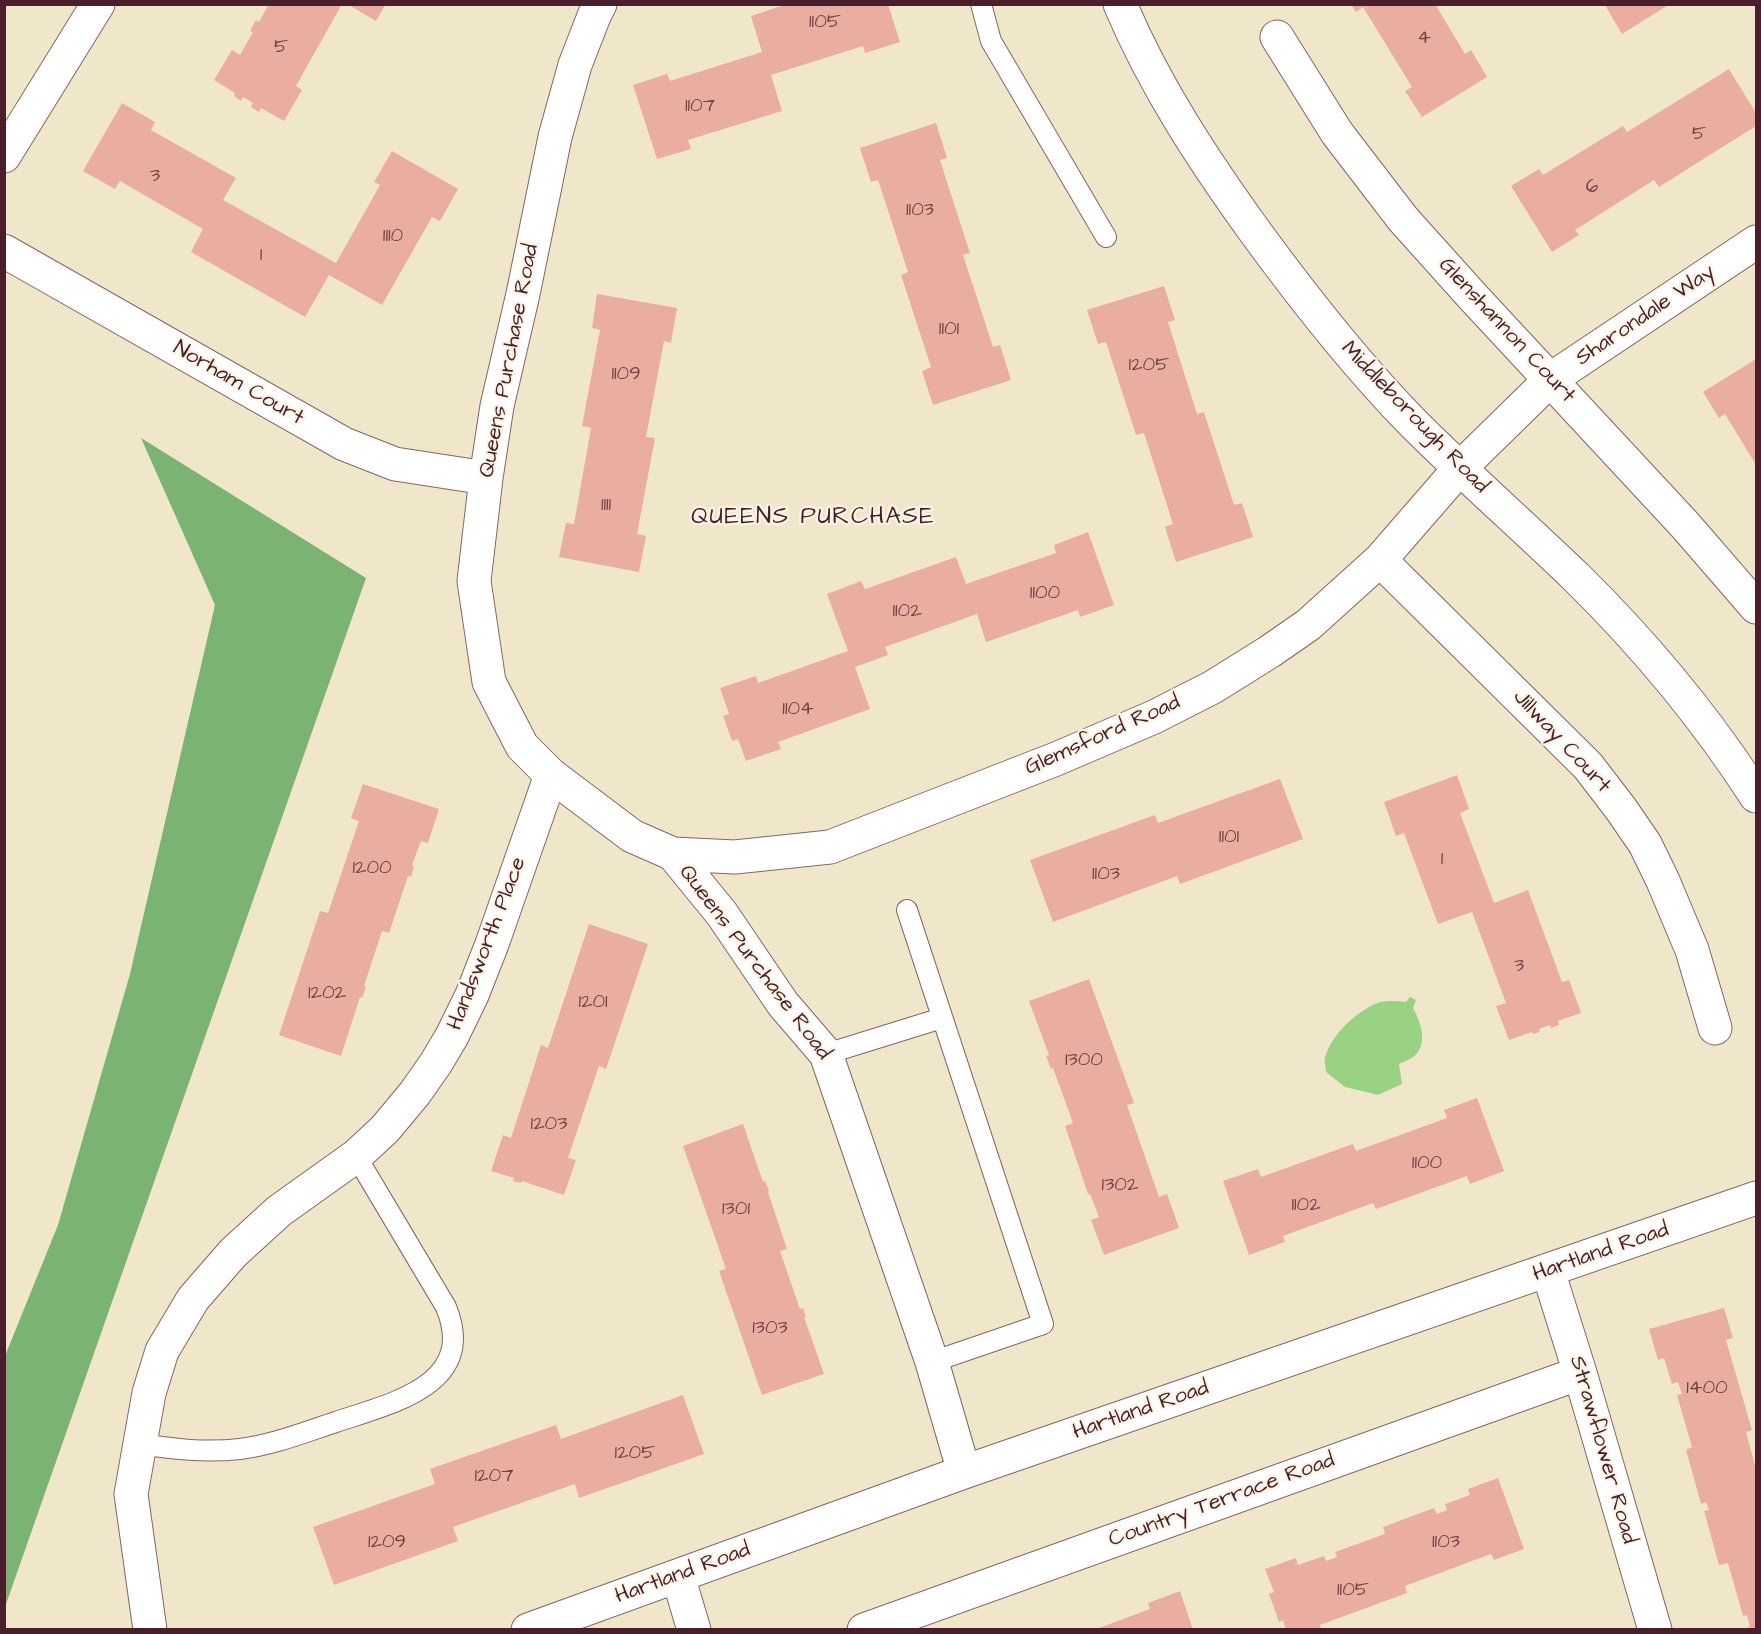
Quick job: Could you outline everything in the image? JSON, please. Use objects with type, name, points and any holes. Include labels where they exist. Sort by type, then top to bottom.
[{"type":"street","points":[[4,156],[98,4]]},
{"type":"street","name":"Queens Purchase Road","points":[[600,4],[575,65],[555,137],[523,294],[497,406],[474,581],[489,682],[522,746],[551,775],[632,836],[673,854],[722,914],[783,1004],[826,1054],[932,1362],[964,1472]]},
{"type":"street","name":"Middleborough Road","points":[[1120,4],[1173,108],[1215,176],[1324,324],[1413,423],[1578,579],[1674,684],[1756,796]]},
{"type":"street","name":"Glenshannon Court","points":[[1277,37],[1337,134],[1403,219],[1685,525],[1756,608]]},
{"type":"street","name":"Sharondale Way","points":[[1460,468],[1551,379],[1756,242]]},
{"type":"street","name":"Norham Court","points":[[4,251],[344,444],[395,464],[486,478]]},
{"type":"street","name":"Glemsford Road","points":[[673,854],[735,857],[830,847],[1056,759],[1154,717],[1213,687],[1308,625],[1380,560],[1460,468]]},
{"type":"street","name":"Jillway Court","points":[[1380,560],[1588,766],[1621,809],[1645,844],[1667,891],[1692,950],[1715,1028]]},
{"type":"street","name":"Handsworth Place","points":[[150,1629],[131,1494],[149,1393],[162,1351],[193,1299],[233,1253],[279,1211],[356,1156],[385,1129],[415,1093],[452,1036],[472,995],[551,775]]},
{"type":"street","name":"Hartland Road","points":[[528,1629],[964,1472],[1756,1198]]},
{"type":"street","name":"Strawflower Road","points":[[1548,1271],[1655,1629]]},
{"type":"street","name":"Country Terrace Road","points":[[864,1629],[1580,1373]]},
{"type":"street","points":[[678,1576],[694,1629]]},
{"type":"lane","points":[[981,4],[991,41],[1106,237]]},
{"type":"lane","points":[[907,910],[1043,1323],[932,1362]]},
{"type":"lane","points":[[826,1054],[942,1018]]},
{"type":"lane","points":[[140,1444],[196,1451],[240,1449],[281,1440],[398,1401],[436,1378],[444,1368],[454,1340],[452,1323],[446,1307],[356,1156]]},
{"type":"green space","points":[[141,438],[366,578],[5,1607],[5,1356],[58,1225],[130,974],[215,605]]},
{"type":"green space","points":[[1410,997],[1416,1000],[1413,1008],[1421,1026],[1422,1040],[1418,1052],[1399,1064],[1402,1084],[1378,1095],[1345,1087],[1326,1072],[1325,1060],[1328,1049],[1345,1025],[1377,1003],[1406,1002]]},
{"type":"building","points":[[269,4],[342,4],[296,86],[302,90],[284,121],[261,108],[259,112],[251,107],[253,103],[243,97],[241,101],[234,96],[235,93],[214,80],[232,50],[240,55],[253,32],[250,31],[256,20],[259,22]]},
{"type":"building","points":[[347,4],[386,4],[376,21]]},
{"type":"building","points":[[787,4],[888,4],[900,42],[865,53],[863,46],[771,75],[782,111],[688,140],[691,149],[657,159],[633,85],[667,74],[670,81],[762,52],[751,16]]},
{"type":"building","points":[[1351,4],[1435,4],[1465,54],[1471,50],[1487,77],[1422,117],[1405,91],[1412,87],[1363,7],[1356,12]]},
{"type":"building","points":[[1609,4],[1670,4],[1622,34],[1606,7]]},
{"type":"building","points":[[1729,69],[1756,113],[1756,126],[1659,187],[1654,180],[1575,230],[1579,235],[1552,252],[1511,186],[1539,169],[1543,175],[1623,126],[1627,132]]},
{"type":"building","points":[[122,103],[155,122],[151,130],[236,178],[223,200],[336,263],[380,185],[374,182],[392,151],[458,189],[440,221],[432,217],[382,305],[329,275],[305,317],[191,252],[203,229],[120,181],[115,189],[83,171]]},
{"type":"building","points":[[936,123],[947,158],[940,160],[970,253],[963,255],[993,347],[1000,345],[1011,380],[933,405],[922,371],[931,367],[901,275],[908,272],[878,180],[871,182],[860,148]]},
{"type":"building","points":[[1164,286],[1175,320],[1168,322],[1197,414],[1204,412],[1234,505],[1242,503],[1253,537],[1176,562],[1165,527],[1173,524],[1144,433],[1136,435],[1106,342],[1098,344],[1087,310]]},
{"type":"building","points":[[597,294],[677,308],[671,343],[664,341],[646,437],[655,438],[637,534],[646,536],[639,572],[559,557],[566,523],[574,524],[591,428],[582,426],[600,330],[592,328]]},
{"type":"building","points":[[1756,359],[1756,465],[1725,414],[1719,418],[1703,392]]},
{"type":"building","points":[[1088,532],[1114,605],[1080,617],[1078,610],[986,642],[977,614],[885,647],[888,655],[855,667],[870,709],[778,742],[781,749],[746,761],[738,739],[732,741],[723,716],[729,714],[720,688],[756,676],[758,683],[848,651],[827,594],[861,581],[865,589],[956,557],[966,584],[1056,553],[1054,545]]},
{"type":"building","points":[[1457,775],[1469,809],[1460,813],[1494,903],[1528,890],[1562,982],[1569,980],[1581,1013],[1558,1021],[1559,1025],[1539,1029],[1540,1032],[1533,1034],[1532,1032],[1509,1040],[1496,1006],[1506,1003],[1472,912],[1438,924],[1404,833],[1396,836],[1384,802]]},
{"type":"building","points":[[1280,779],[1303,839],[1180,884],[1177,876],[1053,922],[1030,860],[1155,815],[1158,823]]},
{"type":"building","points":[[363,784],[439,809],[428,843],[421,841],[412,865],[414,866],[411,877],[408,876],[389,933],[382,931],[364,986],[366,987],[362,998],[360,997],[341,1056],[279,1035],[320,911],[328,913],[359,821],[351,818]]},
{"type":"building","points":[[589,924],[648,944],[606,1069],[599,1066],[568,1158],[576,1160],[564,1195],[522,1181],[521,1183],[513,1181],[514,1178],[491,1171],[503,1135],[511,1138],[541,1045],[548,1048]]},
{"type":"building","points":[[1089,979],[1134,1103],[1127,1105],[1159,1197],[1167,1194],[1179,1228],[1104,1255],[1091,1220],[1099,1217],[1090,1194],[1088,1194],[1065,1126],[1073,1123],[1053,1068],[1051,1069],[1046,1056],[1049,1055],[1029,1001]]},
{"type":"building","points":[[1477,1098],[1504,1171],[1470,1184],[1467,1176],[1376,1209],[1373,1203],[1283,1236],[1285,1242],[1249,1255],[1223,1181],[1258,1169],[1261,1177],[1353,1144],[1356,1151],[1447,1118],[1444,1110]]},
{"type":"building","points":[[743,1124],[763,1182],[765,1181],[769,1191],[787,1249],[780,1251],[800,1309],[803,1308],[824,1374],[762,1395],[719,1271],[726,1269],[683,1146]]},
{"type":"building","points":[[1724,1308],[1733,1338],[1726,1340],[1752,1430],[1746,1432],[1756,1469],[1756,1630],[1746,1628],[1750,1627],[1747,1615],[1743,1616],[1728,1563],[1719,1565],[1704,1511],[1709,1510],[1706,1502],[1701,1504],[1686,1450],[1692,1447],[1677,1395],[1682,1394],[1678,1382],[1672,1384],[1664,1358],[1658,1360],[1649,1329]]},
{"type":"building","points":[[683,1395],[704,1454],[579,1498],[575,1484],[453,1527],[458,1541],[334,1585],[313,1527],[435,1484],[430,1469],[556,1425],[561,1439]]},
{"type":"building","points":[[1498,1478],[1524,1549],[1494,1560],[1491,1554],[1405,1586],[1407,1593],[1320,1625],[1321,1630],[1286,1630],[1283,1620],[1279,1622],[1269,1594],[1274,1592],[1265,1569],[1296,1558],[1298,1565],[1324,1556],[1326,1561],[1337,1557],[1335,1552],[1385,1534],[1383,1527],[1434,1508],[1437,1514],[1447,1510],[1445,1504],[1470,1495],[1468,1489]]},
{"type":"building","points":[[1180,1591],[1193,1630],[1094,1630],[1150,1609],[1148,1603]]},
{"type":"district","name":"QUEENS PURCHASE","points":[[813,518]]}]
